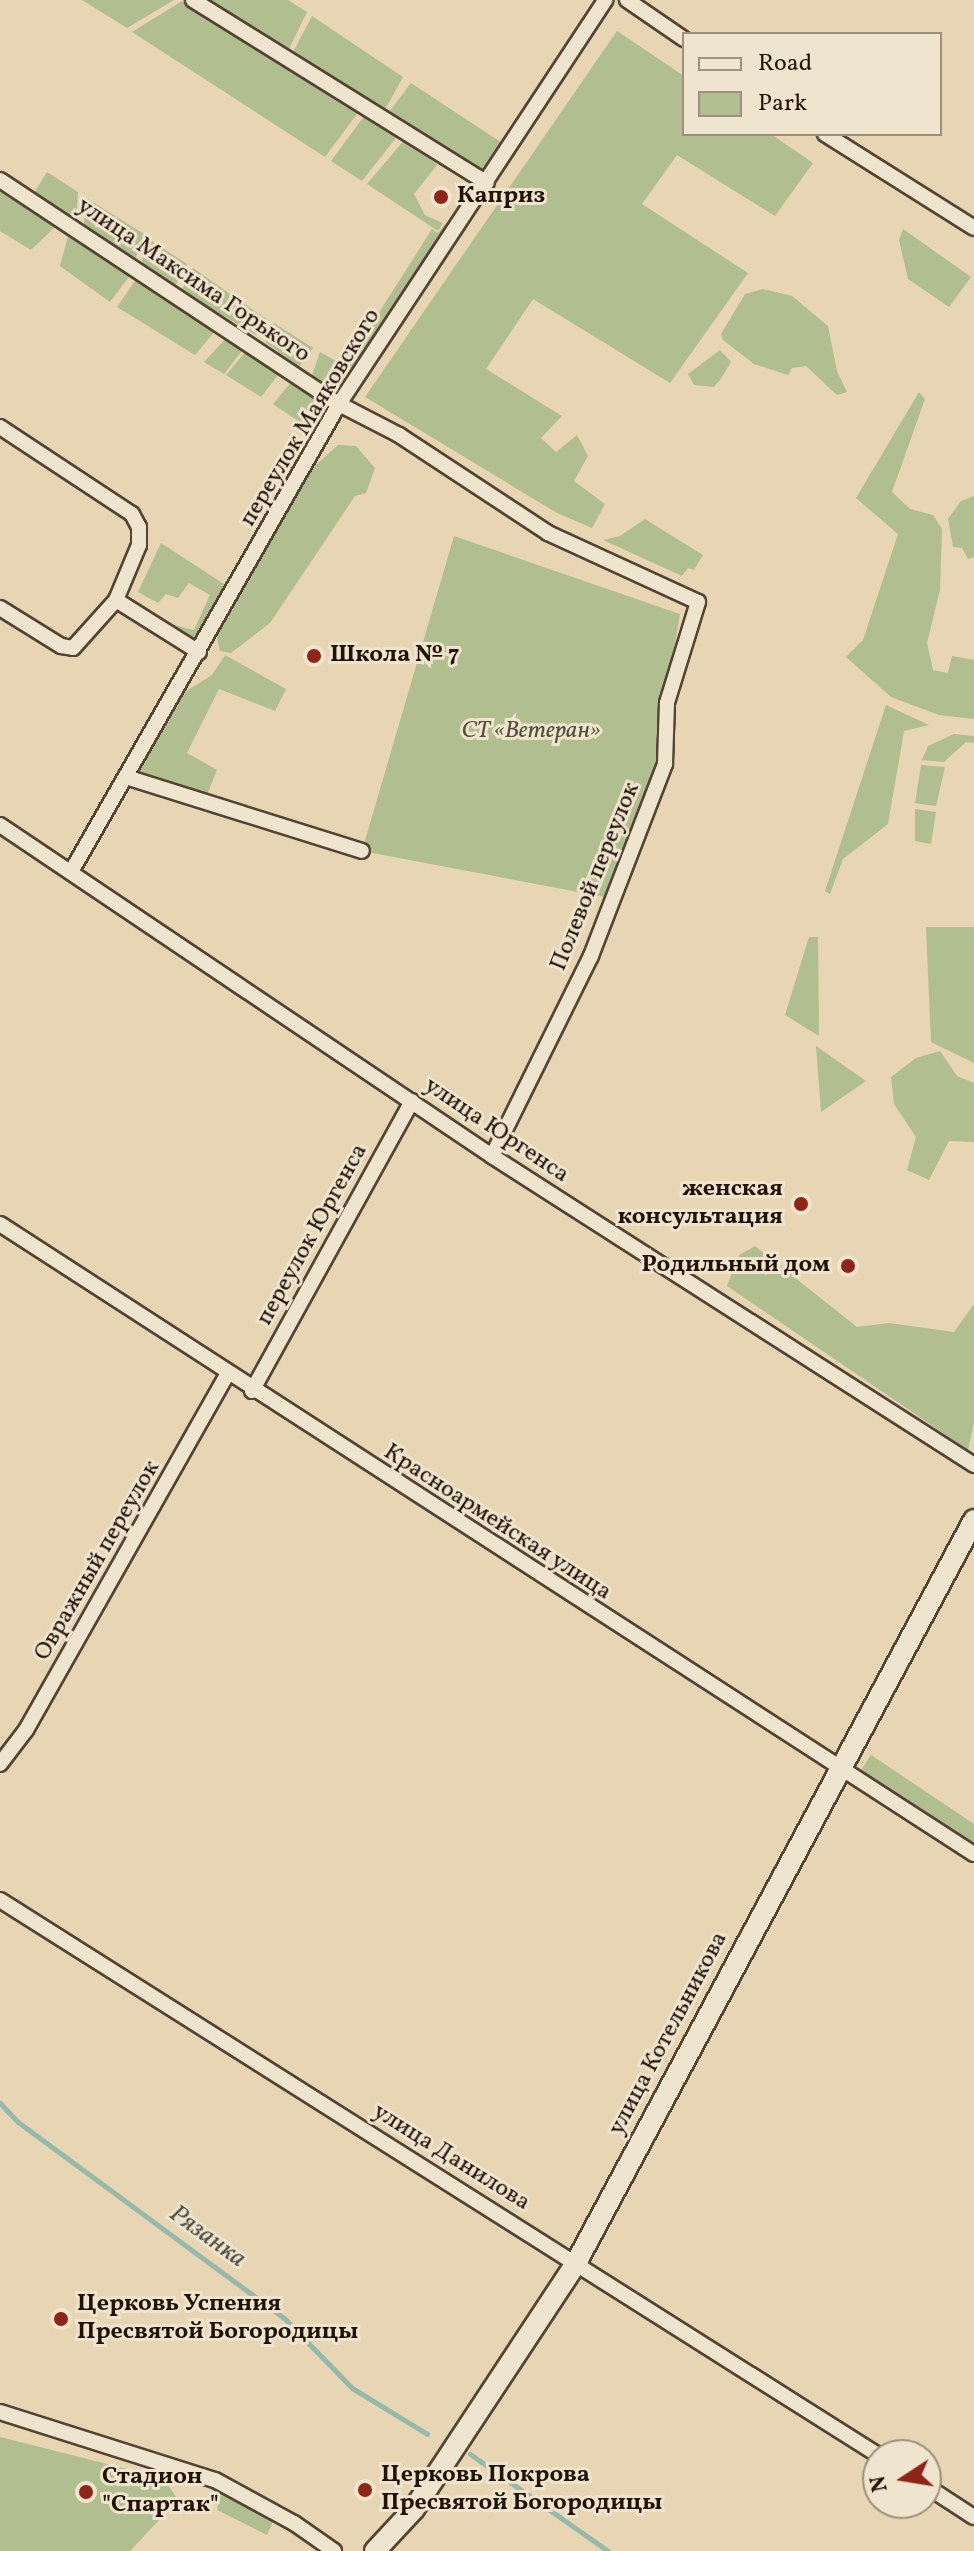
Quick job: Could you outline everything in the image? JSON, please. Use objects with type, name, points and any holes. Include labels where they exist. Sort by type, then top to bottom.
[{"type":"street","points":[[193,0],[487,183]]},
{"type":"street","name":"переулок Маяковского","points":[[72,870],[339,404],[605,0]]},
{"type":"street","points":[[627,0],[682,38]]},
{"type":"street","points":[[828,136],[974,228]]},
{"type":"street","name":"улица Максима Горького","points":[[0,180],[339,404],[399,435],[548,533],[698,602]]},
{"type":"street","points":[[0,427],[132,514],[139,527],[139,545],[116,600],[73,648],[61,646],[0,608]]},
{"type":"street","points":[[116,600],[199,652]]},
{"type":"street","name":"Полевой переулок","points":[[492,1156],[591,956],[665,764],[667,703],[698,602]]},
{"type":"street","points":[[126,777],[362,851]]},
{"type":"street","name":"улица Юргенса","points":[[0,825],[72,870],[492,1156],[974,1465]]},
{"type":"street","name":"переулок Юргенса","points":[[252,1391],[412,1101]]},
{"type":"street","name":"Красноармейская улица","points":[[0,1224],[227,1375],[839,1771],[974,1854]]},
{"type":"street","name":"Овражный переулок","points":[[0,1764],[34,1716],[227,1375]]},
{"type":"street","name":"улица Котельникова","points":[[375,2551],[414,2509],[576,2263],[974,1520]]},
{"type":"street","name":"улица Данилова","points":[[0,1900],[862,2445]]},
{"type":"street","points":[[0,2412],[215,2480],[294,2523],[334,2551]]},
{"type":"street","points":[[942,2496],[974,2517]]},
{"type":"green space","points":[[82,0],[174,0],[127,28]]},
{"type":"green space","points":[[201,0],[288,0],[307,12],[286,55]]},
{"type":"green space","points":[[182,1],[360,110],[325,157],[132,32]]},
{"type":"green space","points":[[312,16],[403,77],[382,115],[290,58]]},
{"type":"green space","points":[[617,31],[682,75],[682,136],[774,136],[813,163],[775,216],[677,155],[642,204],[748,273],[670,383],[533,299],[486,369],[562,416],[541,438],[556,452],[577,435],[588,456],[574,481],[605,504],[592,528],[557,513],[365,397]]},
{"type":"green space","points":[[411,83],[502,143],[483,174],[386,116]]},
{"type":"green space","points":[[365,115],[399,134],[362,181],[331,161]]},
{"type":"green space","points":[[406,138],[437,165],[414,194],[425,215],[443,223],[438,231],[367,184]]},
{"type":"green space","points":[[47,172],[78,192],[76,225],[36,202],[34,193]]},
{"type":"green space","points":[[0,192],[55,227],[31,250],[0,231]]},
{"type":"green space","points":[[88,199],[144,234],[135,260],[83,228]]},
{"type":"green space","points":[[445,224],[455,230],[340,391],[331,396],[310,381],[320,352],[345,366],[432,229],[438,233]]},
{"type":"green space","points":[[903,229],[971,277],[949,307],[908,279],[899,240]]},
{"type":"green space","points":[[69,233],[131,274],[110,302],[60,266]]},
{"type":"green space","points":[[147,238],[187,264],[175,286],[142,263]]},
{"type":"green space","points":[[193,268],[266,319],[256,335],[181,291]]},
{"type":"green space","points":[[137,278],[216,330],[195,355],[117,307]]},
{"type":"green space","points":[[763,289],[792,296],[828,326],[837,371],[847,392],[837,395],[806,366],[792,368],[788,375],[754,364],[723,340],[721,334],[745,294]]},
{"type":"green space","points":[[274,323],[313,348],[299,367],[265,342]]},
{"type":"green space","points":[[228,336],[245,347],[224,374],[204,362]]},
{"type":"green space","points":[[247,350],[282,370],[261,397],[226,375]]},
{"type":"green space","points":[[720,350],[731,362],[720,380],[714,387],[694,385],[688,374]]},
{"type":"green space","points":[[293,380],[332,407],[319,435],[273,404]]},
{"type":"green space","points":[[919,392],[925,399],[892,492],[910,509],[933,515],[942,529],[940,590],[927,643],[933,670],[948,673],[952,656],[974,660],[974,719],[939,715],[891,697],[846,657],[863,640],[898,534],[856,498]]},
{"type":"green space","points":[[338,445],[356,446],[375,468],[366,493],[355,496],[270,623],[231,653],[220,651],[215,630],[307,473]]},
{"type":"green space","points":[[974,496],[974,557],[968,559],[962,548],[953,547],[948,519],[961,501]]},
{"type":"green space","points":[[645,519],[703,555],[694,570],[688,568],[682,576],[603,540],[620,536]]},
{"type":"green space","name":"СТ «Ветеран»","points":[[454,536],[680,614],[655,765],[605,897],[362,851]]},
{"type":"green space","points":[[161,543],[230,588],[199,644],[170,629],[173,625],[194,630],[210,595],[189,583],[178,598],[166,594],[158,603],[138,592]]},
{"type":"green space","points":[[225,655],[286,689],[275,711],[219,689],[187,753],[217,770],[206,797],[140,777],[139,769],[180,695],[212,675]]},
{"type":"green space","points":[[886,705],[929,725],[904,731],[888,824],[843,859],[830,894],[825,891]]},
{"type":"green space","points":[[954,734],[974,736],[974,743],[966,742],[944,762],[922,760],[928,746]]},
{"type":"green space","points":[[921,765],[945,767],[936,806],[915,803]]},
{"type":"green space","points":[[915,809],[936,812],[931,844],[915,841]]},
{"type":"green space","points":[[926,927],[974,927],[974,1063],[931,1042]]},
{"type":"green space","points":[[809,937],[818,937],[819,1036],[785,1015]]},
{"type":"green space","points":[[816,1046],[866,1081],[821,1112]]},
{"type":"green space","points":[[940,1051],[957,1076],[974,1083],[974,1142],[949,1141],[929,1180],[907,1170],[916,1137],[894,1104],[891,1077],[916,1058]]},
{"type":"green space","points":[[755,1246],[857,1327],[889,1323],[954,1332],[974,1304],[974,1422],[968,1450],[727,1286],[739,1255]]},
{"type":"green space","points":[[871,1755],[974,1824],[974,1850],[856,1777]]},
{"type":"green space","name":"Стадион \"Спартак\"","points":[[0,2437],[151,2475],[168,2485],[178,2500],[130,2551],[0,2551]]},
{"type":"green space","points":[[221,2490],[275,2517],[267,2535],[217,2510]]},
{"type":"waterway","name":"Рязанка","points":[[0,2103],[18,2122],[284,2318],[352,2388],[427,2434]]},
{"type":"waterway","name":"Рязанка","points":[[470,2454],[608,2551]]},
{"type":"place","name":"Каприз","points":[[441,197]]},
{"type":"place","name":"Школа № 7","points":[[314,656]]},
{"type":"place","name":"женская консультация","points":[[801,1204]]},
{"type":"place","name":"Родильный дом","points":[[848,1266]]},
{"type":"place","name":"Церковь Успения Пресвятой Богородицы","points":[[61,2319]]},
{"type":"place","name":"Церковь Покрова Пресвятой Богородицы","points":[[365,2490]]},
{"type":"place","name":"Стадион \"Спартак\"","points":[[86,2492]]}]
